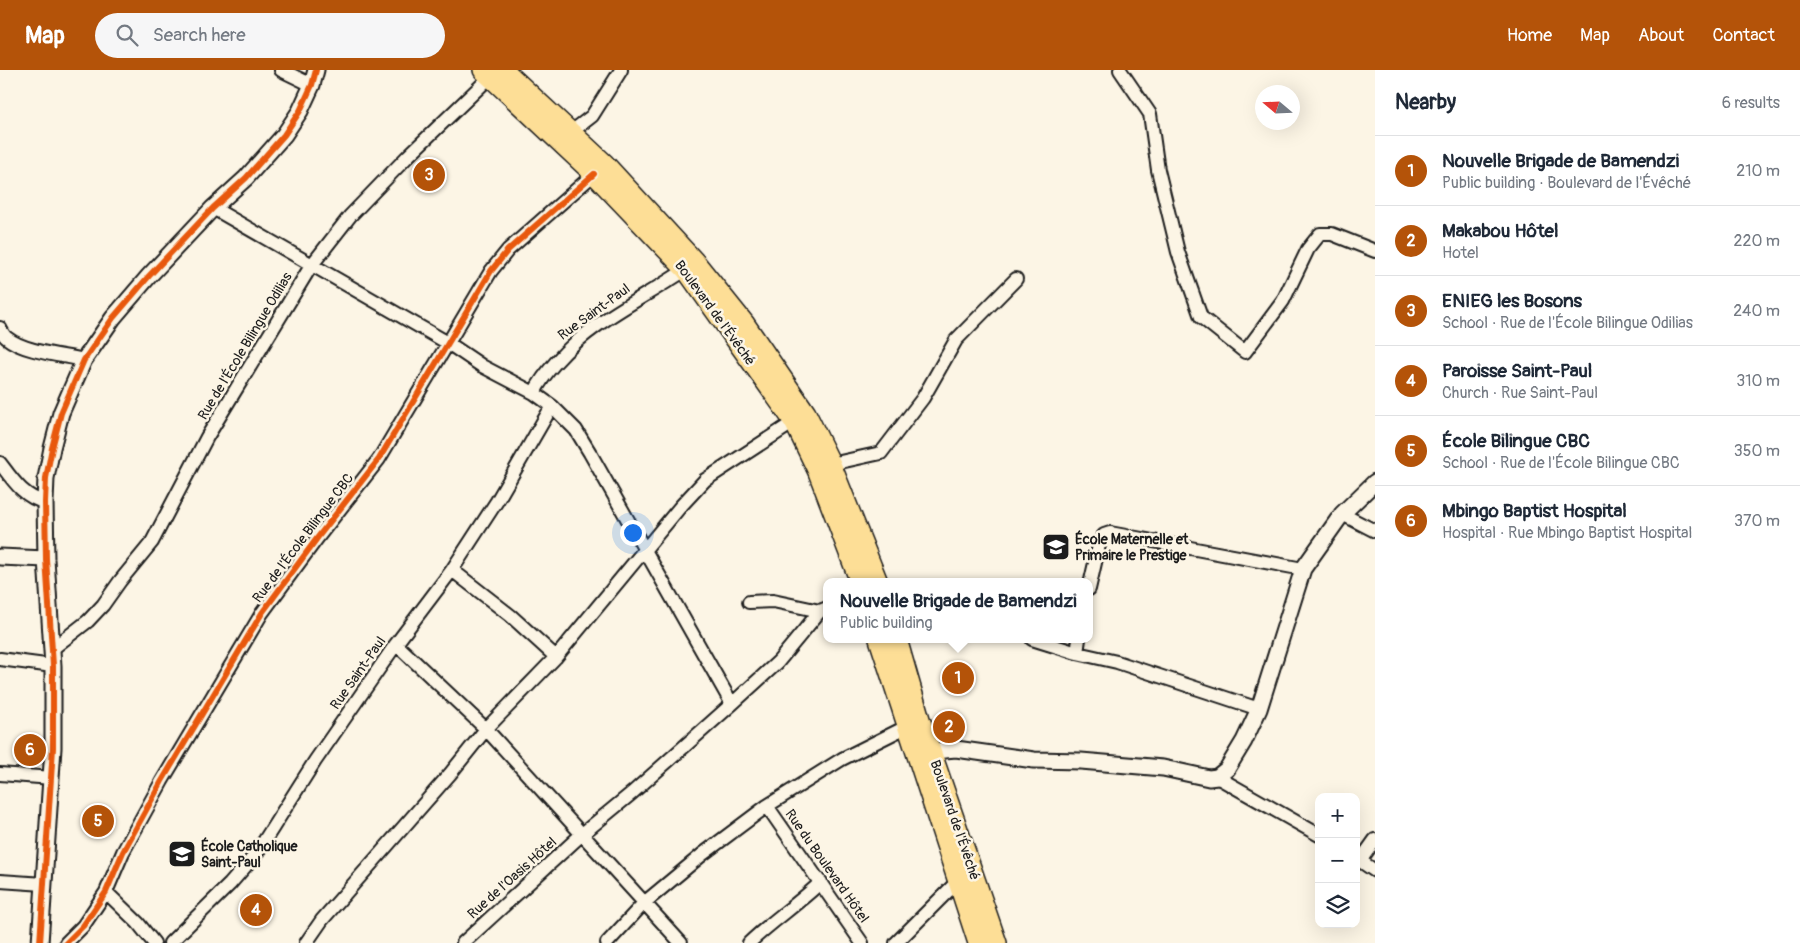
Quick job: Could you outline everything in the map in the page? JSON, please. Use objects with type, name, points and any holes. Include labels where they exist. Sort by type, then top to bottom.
[{"type":"main road","name":"Boulevard de l'Évêché","points":[[492,72],[570,132],[604,163],[691,266],[745,324],[800,418],[831,464],[876,578]]},
{"type":"main road","name":"Boulevard de l'Évêché","points":[[492,72],[594,174],[691,266]]},
{"type":"main road","name":"Boulevard de l'Évêché","points":[[800,418],[818,472],[858,578]]},
{"type":"main road","name":"Boulevard de l'Évêché","points":[[881,643],[997,943]]},
{"type":"main road","name":"Boulevard de l'Évêché","points":[[898,643],[913,723]]},
{"type":"main road","name":"Boulevard de l'Évêché","points":[[923,752],[978,943]]},
{"type":"street","points":[[281,70],[312,85]]},
{"type":"street","points":[[40,943],[52,778],[53,666],[46,559],[45,502],[46,478],[62,413],[84,360],[113,318],[149,276],[213,208],[246,178],[284,135],[300,111],[312,85],[316,70]]},
{"type":"street","points":[[570,132],[592,116],[621,70]]},
{"type":"street","points":[[1120,70],[1150,114],[1158,170],[1178,252],[1201,316],[1245,352],[1283,301],[1308,249],[1320,234],[1332,234],[1375,251]]},
{"type":"street","name":"Rue de l'École Bilingue Odilias","points":[[52,649],[88,621],[103,605],[152,542],[207,437],[311,266],[350,216],[492,72]]},
{"type":"street","name":"Rue de l'École Bilingue CBC","points":[[66,943],[83,926],[106,892],[123,852],[162,781],[262,613],[379,460],[491,270],[508,250],[594,174]]},
{"type":"street","points":[[213,208],[448,343],[482,366],[534,393],[552,406],[576,430],[646,548],[732,704]]},
{"type":"street","name":"Rue Saint-Paul","points":[[534,393],[540,381],[569,348],[617,311],[691,266]]},
{"type":"street","points":[[831,464],[881,454],[923,398],[956,340],[1016,280]]},
{"type":"street","points":[[0,328],[6,337],[16,343],[32,349],[84,360]]},
{"type":"street","name":"Rue Saint-Paul","points":[[170,943],[230,884],[256,854],[315,762],[396,644],[452,570],[497,501],[552,406]]},
{"type":"street","points":[[306,943],[322,920],[444,781],[486,729],[556,658],[680,507],[705,480],[800,418]]},
{"type":"street","points":[[0,463],[24,492],[37,500],[45,502]]},
{"type":"street","points":[[923,752],[956,749],[1034,760],[1115,763],[1163,768],[1209,778],[1217,777],[1227,769],[1244,741],[1259,709],[1303,569],[1342,514],[1375,482]]},
{"type":"street","points":[[1342,514],[1375,531]]},
{"type":"street","points":[[1092,578],[1100,541],[1104,535],[1110,533],[1303,569]]},
{"type":"street","points":[[0,557],[46,559]]},
{"type":"street","points":[[452,570],[512,616],[556,658]]},
{"type":"street","points":[[749,602],[773,601],[823,610]]},
{"type":"street","name":"Rue de l'Oasis Hôtel","points":[[463,943],[581,835],[639,787],[778,662],[823,610]]},
{"type":"street","points":[[1045,643],[1117,662],[1259,709]]},
{"type":"street","points":[[1077,653],[1078,643]]},
{"type":"street","points":[[396,644],[486,729],[681,943]]},
{"type":"street","points":[[0,659],[53,666]]},
{"type":"street","points":[[608,943],[644,903],[703,854],[767,806],[842,759],[913,723]]},
{"type":"street","points":[[0,774],[52,778]]},
{"type":"street","points":[[1217,777],[1315,833]]},
{"type":"street","name":"Rue du Boulevard Hôtel","points":[[767,806],[862,943]]},
{"type":"street","points":[[1360,857],[1375,840]]},
{"type":"street","points":[[1360,860],[1375,871]]},
{"type":"street","points":[[896,943],[959,880]]},
{"type":"street","points":[[0,881],[44,884]]},
{"type":"street","points":[[749,943],[806,897],[821,882]]},
{"type":"street","points":[[106,892],[138,922],[154,943]]},
{"type":"cycle path","points":[[40,943],[53,748],[53,666],[46,559],[45,502],[46,478],[61,413],[84,360],[113,318],[149,276],[213,208],[246,178],[284,135],[300,111],[312,85],[316,70]]},
{"type":"cycle path","points":[[66,943],[83,926],[106,892],[123,852],[162,781],[262,613],[379,459],[491,271],[508,250],[594,174]]},
{"type":"place","name":"ENIEG les Bosons","points":[[429,175]]},
{"type":"place","name":"École Maternelle et Primaire le Prestige","points":[[1056,547]]},
{"type":"place","name":"Nouvelle Brigade de Bamendzi","points":[[958,678]]},
{"type":"place","name":"Makabou Hôtel","points":[[949,727]]},
{"type":"place","name":"Mbingo Baptist Hospital","points":[[30,750]]},
{"type":"place","name":"École Bilingue CBC","points":[[98,821]]},
{"type":"place","name":"École Catholique Saint-Paul","points":[[182,854]]},
{"type":"place","name":"Paroisse Saint-Paul","points":[[256,910]]}]
